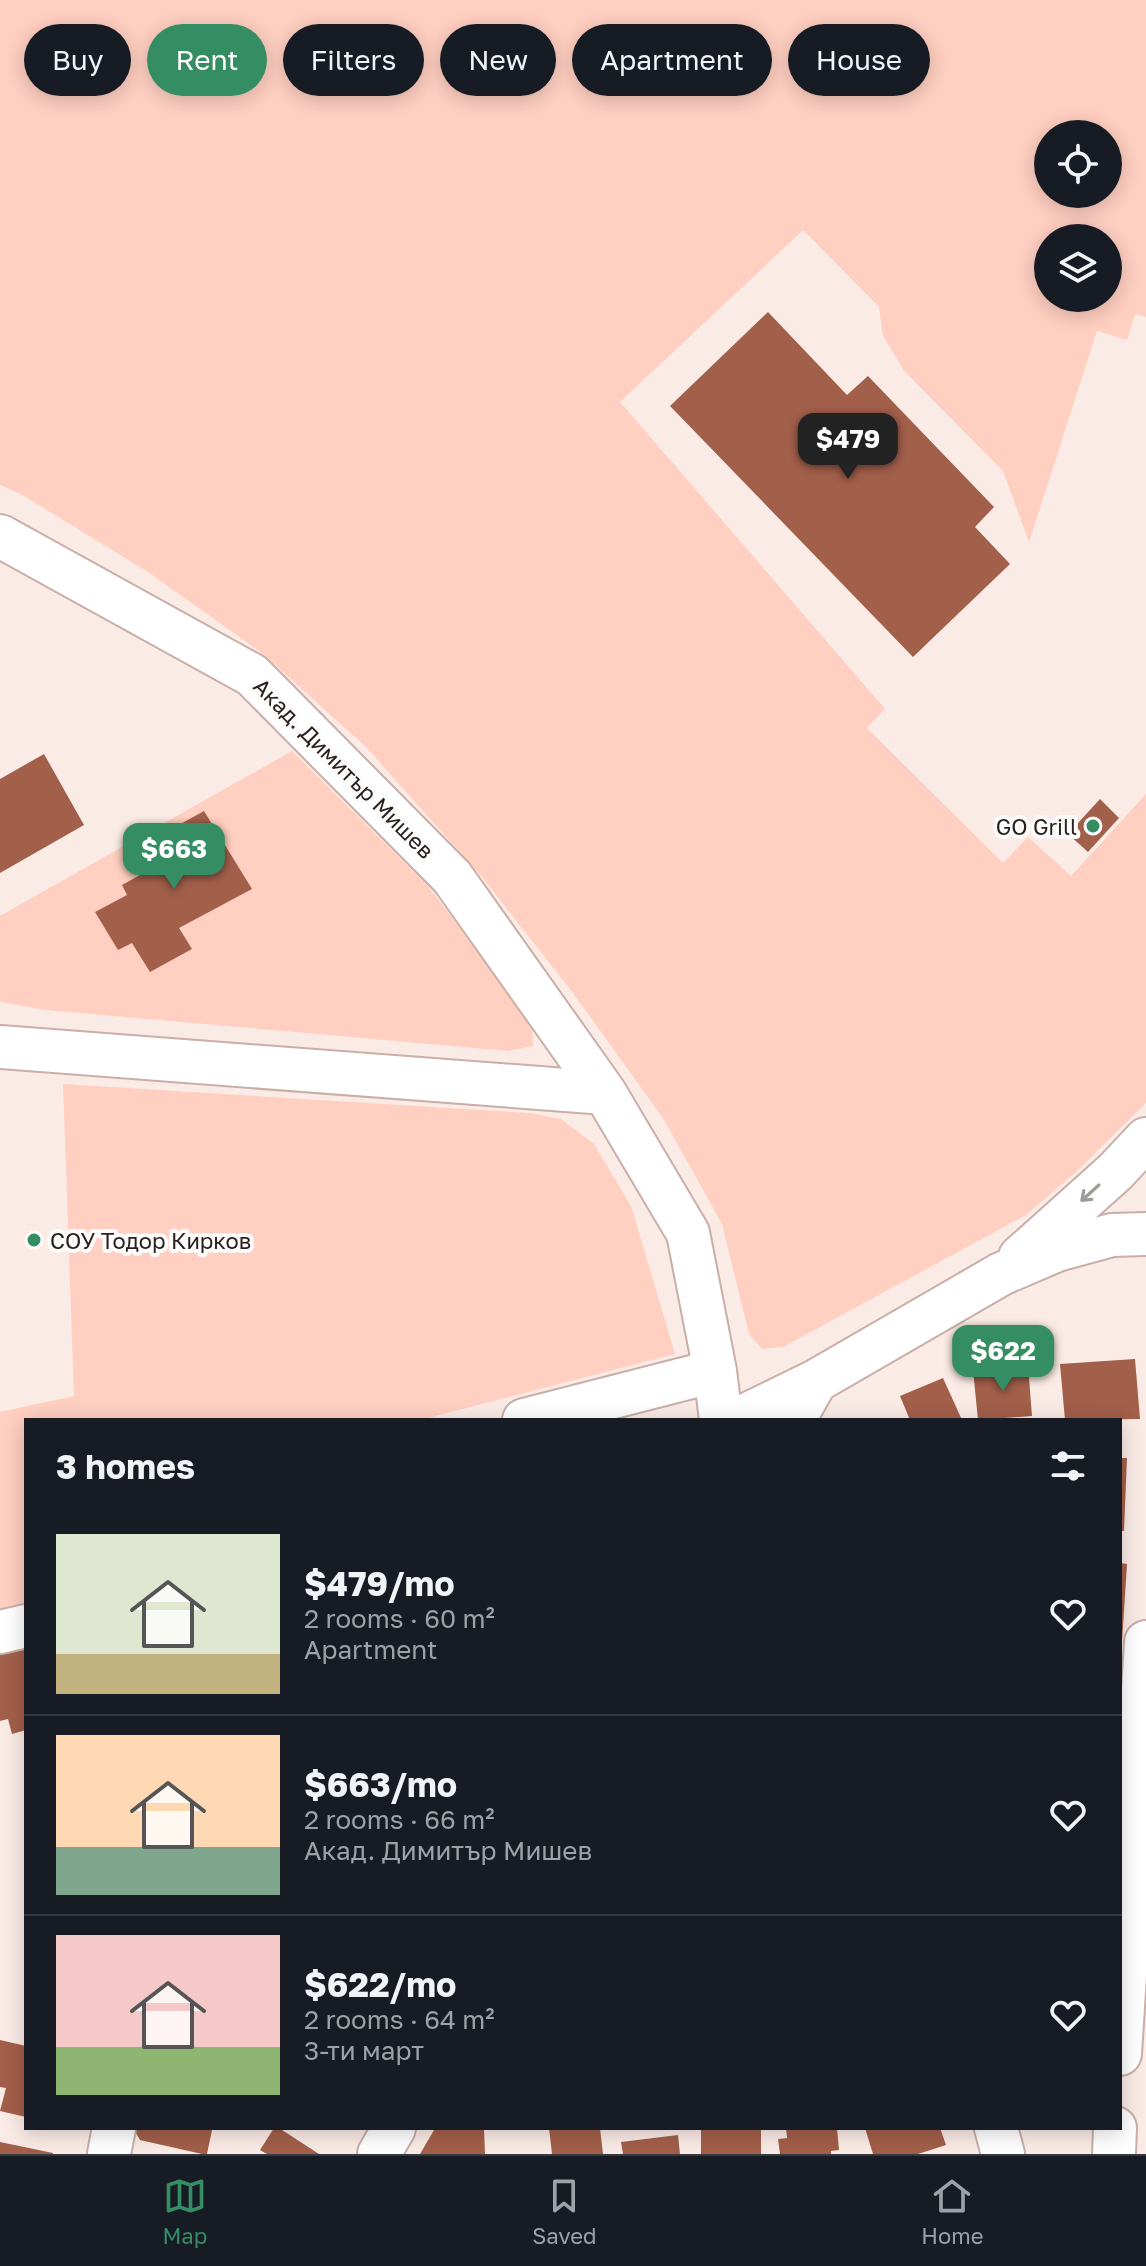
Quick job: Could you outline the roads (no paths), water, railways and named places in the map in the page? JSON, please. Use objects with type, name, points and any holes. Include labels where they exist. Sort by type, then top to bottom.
[{"type":"street","name":"Акад. Димитър Мишев","points":[[0,536],[252,675],[452,877],[605,1093],[688,1233],[715,1371],[721,1418]]},
{"type":"street","points":[[0,1047],[605,1093]]},
{"type":"street","points":[[1001,1274],[1115,1172],[1146,1139]]},
{"type":"street","points":[[740,1418],[816,1381],[1001,1274],[1057,1250],[1112,1235],[1146,1234]]},
{"type":"street","points":[[532,1418],[715,1371]]},
{"type":"street","points":[[795,1418],[816,1381]]},
{"type":"street","points":[[0,1632],[24,1626]]},
{"type":"street","points":[[1122,2022],[1146,1642]]},
{"type":"street","points":[[379,2154],[393,2130]]},
{"type":"street","points":[[997,2130],[1003,2154]]},
{"type":"street","points":[[1114,2154],[1115,2130]]},
{"type":"place","name":"GO Grill","points":[[1093,826]]},
{"type":"place","name":"СОУ Тодор Кирков","points":[[34,1240]]}]
